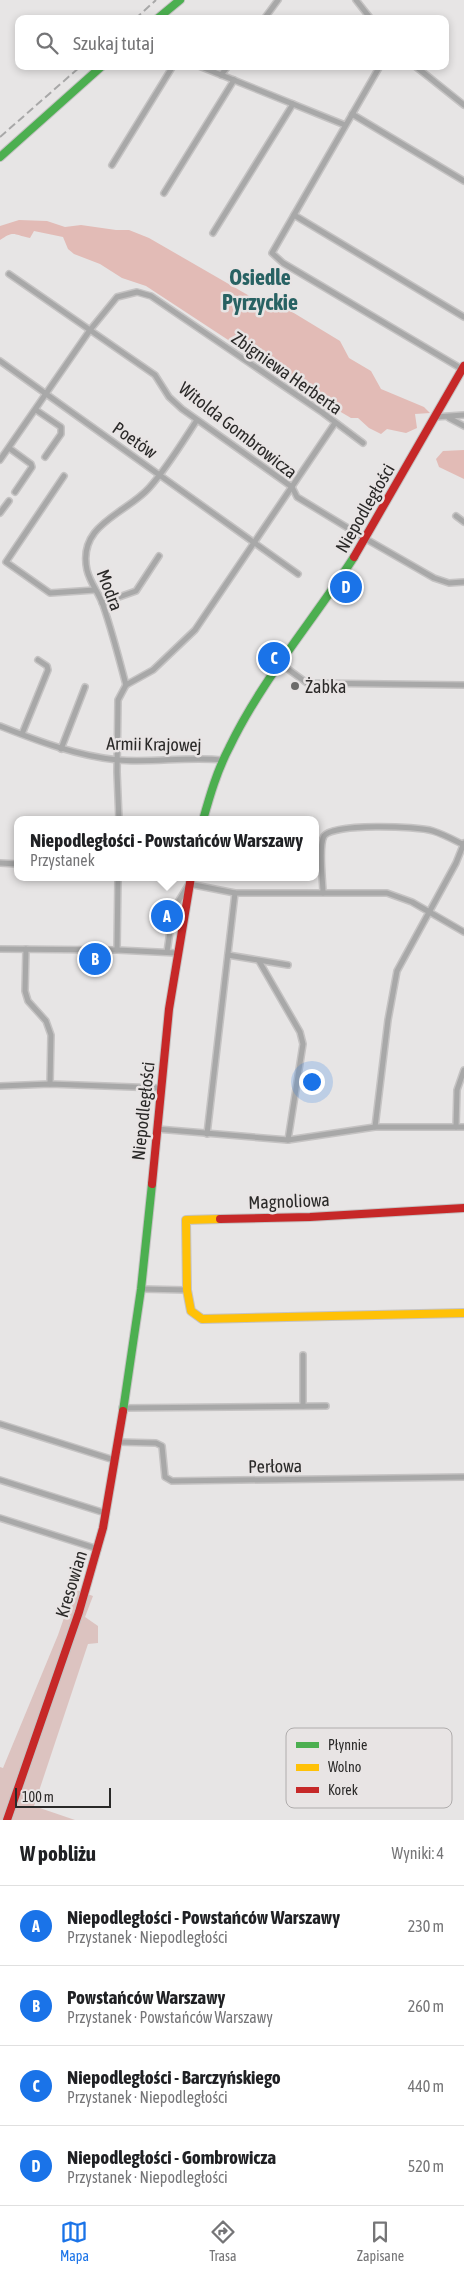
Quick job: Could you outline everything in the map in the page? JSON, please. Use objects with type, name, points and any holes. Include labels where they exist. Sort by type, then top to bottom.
[{"type":"street","points":[[161,15],[180,0]]},
{"type":"street","points":[[267,15],[278,0]]},
{"type":"street","points":[[356,0],[368,15]]},
{"type":"street","points":[[0,157],[98,70]]},
{"type":"street","points":[[112,165],[171,70]]},
{"type":"street","points":[[209,70],[345,125]]},
{"type":"street","points":[[221,75],[225,70]]},
{"type":"street","points":[[378,70],[272,253],[276,258],[463,368]]},
{"type":"street","points":[[421,70],[464,105]]},
{"type":"street","points":[[164,193],[234,80]]},
{"type":"street","points":[[213,233],[293,104]]},
{"type":"street","points":[[352,114],[464,181]]},
{"type":"street","points":[[294,215],[464,318]]},
{"type":"street","name":"Witolda Gombrowicza","points":[[10,274],[154,375],[169,397],[197,420],[292,487],[297,497],[434,578],[449,583],[464,582]]},
{"type":"street","name":"Zbigniewa Herberta","points":[[0,460],[90,330],[116,297],[136,292],[146,294],[323,413],[363,443]]},
{"type":"street","name":"Poetów","points":[[0,361],[298,574]]},
{"type":"street","name":"Niepodległości","points":[[205,816],[212,787],[237,730],[281,664],[328,599],[366,539],[463,368]]},
{"type":"street","points":[[36,410],[61,427],[62,434],[45,456]]},
{"type":"street","points":[[435,417],[464,415]]},
{"type":"street","points":[[448,417],[464,426]]},
{"type":"street","points":[[160,474],[197,420]]},
{"type":"street","points":[[119,816],[118,700],[126,685],[153,670],[195,630],[334,423]]},
{"type":"street","points":[[8,448],[31,464],[32,467],[15,492]]},
{"type":"street","name":"Modra","points":[[126,685],[102,603],[94,590],[87,570],[86,556],[91,538],[103,523],[149,489],[160,474]]},
{"type":"street","points":[[64,476],[6,562],[50,593],[94,590]]},
{"type":"street","points":[[0,513],[8,501]]},
{"type":"street","points":[[456,516],[464,522]]},
{"type":"street","points":[[102,603],[136,591],[159,556]]},
{"type":"street","points":[[22,734],[48,670],[47,666],[38,660]]},
{"type":"street","points":[[281,664],[307,683],[464,685]]},
{"type":"street","points":[[60,748],[85,687]]},
{"type":"street","name":"Armii Krajowej","points":[[0,726],[60,748],[117,760],[206,758],[223,760]]},
{"type":"street","points":[[323,893],[322,848],[324,837],[329,832],[342,828],[416,827],[433,831],[464,844],[456,863],[397,971],[386,1028],[375,1128]]},
{"type":"street","points":[[0,864],[14,864]]},
{"type":"street","points":[[117,950],[118,881]]},
{"type":"street","points":[[167,952],[173,910],[190,881],[235,893],[387,893],[400,896],[464,932]]},
{"type":"street","name":"Niepodległości","points":[[133,1349],[176,953],[190,881]]},
{"type":"street","points":[[207,1134],[235,893]]},
{"type":"street","points":[[0,949],[117,950],[176,953]]},
{"type":"street","points":[[26,950],[25,990],[28,1001],[46,1021],[51,1035],[50,1084]]},
{"type":"street","points":[[228,955],[288,965]]},
{"type":"street","points":[[259,961],[300,1032],[303,1044],[288,1140]]},
{"type":"street","points":[[456,1127],[457,1090],[464,1070]]},
{"type":"street","points":[[0,1086],[50,1084],[160,1088]]},
{"type":"street","points":[[157,1129],[288,1140],[375,1128],[464,1127]]},
{"type":"street","name":"Magnoliowa","points":[[464,1208],[310,1217],[186,1220],[187,1290],[191,1311],[202,1319],[464,1312]]},
{"type":"street","points":[[141,1289],[187,1290]]},
{"type":"street","name":"Kresowian","points":[[7,1820],[98,1549],[133,1349]]},
{"type":"street","points":[[303,1355],[304,1406]]},
{"type":"street","points":[[122,1408],[326,1406]]},
{"type":"street","points":[[0,1424],[114,1460]]},
{"type":"street","name":"Perłowa","points":[[117,1442],[156,1443],[162,1446],[165,1477],[172,1481],[464,1477]]},
{"type":"street","points":[[0,1480],[105,1513]]},
{"type":"street","points":[[0,1518],[98,1549]]},
{"type":"shaded area","points":[[19,220],[47,221],[65,227],[81,225],[129,230],[149,238],[267,306],[279,304],[340,341],[349,358],[371,371],[381,389],[424,407],[430,413],[415,414],[417,428],[406,433],[387,429],[381,434],[369,428],[358,418],[351,418],[317,398],[299,383],[277,372],[146,286],[122,278],[100,264],[74,254],[68,249],[63,237],[34,231],[30,238],[12,234],[0,240],[0,226]]},
{"type":"shaded area","points":[[464,450],[464,479],[439,467],[436,459],[443,451]]},
{"type":"shaded area","points":[[74,1589],[93,1596],[85,1617],[98,1626],[98,1643],[88,1644],[34,1806],[75,1820],[0,1820],[0,1767],[3,1768],[58,1635]]},
{"type":"railway","points":[[139,15],[156,0]]},
{"type":"railway","points":[[0,137],[76,70]]},
{"type":"traffic: fast","points":[[162,15],[180,0]]},
{"type":"traffic: fast","points":[[0,157],[98,70]]},
{"type":"traffic: fast","points":[[204,816],[221,765],[242,723],[272,674],[354,557]]},
{"type":"traffic: fast","points":[[123,1411],[141,1289],[152,1184]]},
{"type":"traffic: slow","points":[[220,1219],[186,1220],[187,1290],[191,1311],[202,1319],[464,1313]]},
{"type":"traffic: jam","points":[[354,557],[464,366]]},
{"type":"traffic: jam","points":[[152,1184],[169,1009],[190,881]]},
{"type":"traffic: jam","points":[[220,1219],[310,1217],[464,1208]]},
{"type":"traffic: jam","points":[[7,1820],[79,1612],[103,1528],[123,1411]]},
{"type":"place","name":"Niepodległości - Gombrowicza","points":[[346,587]]},
{"type":"place","name":"Niepodległości - Barczyńskiego","points":[[274,658]]},
{"type":"place","name":"Żabka","points":[[295,686]]},
{"type":"place","name":"Niepodległości - Powstańców Warszawy","points":[[167,916]]},
{"type":"place","name":"Powstańców Warszawy","points":[[95,959]]},
{"type":"district","name":"Osiedle Pyrzyckie","points":[[260,290]]}]
